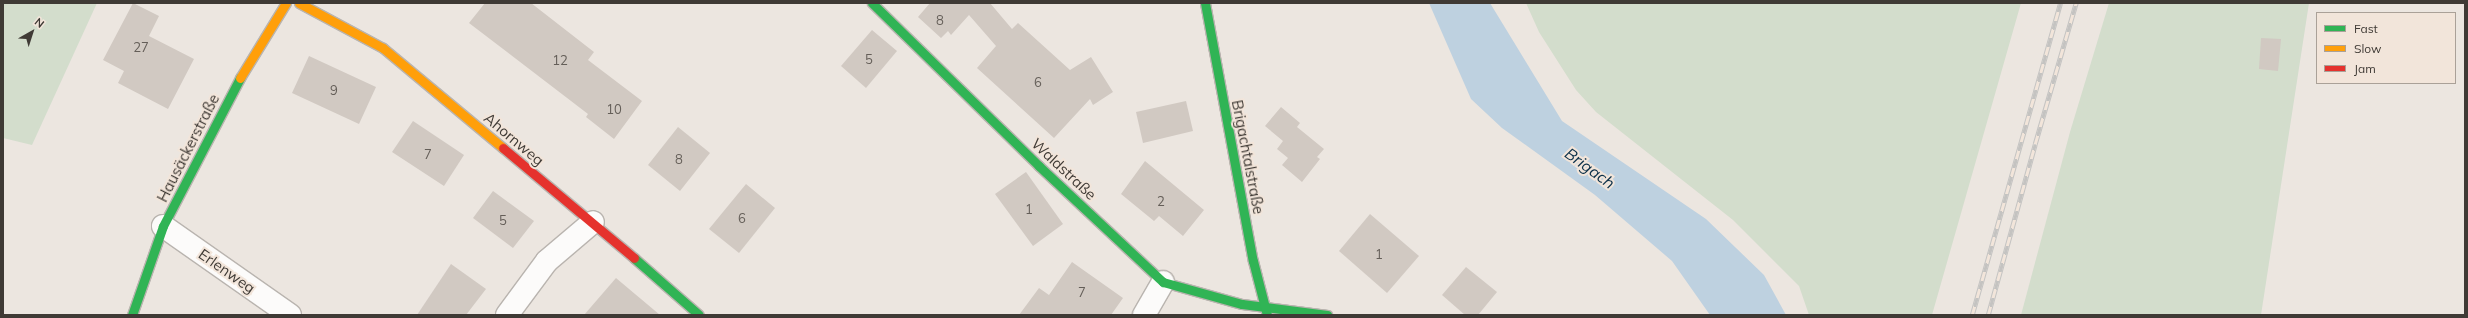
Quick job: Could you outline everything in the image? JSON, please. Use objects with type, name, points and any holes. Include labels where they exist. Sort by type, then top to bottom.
[{"type":"street","name":"Hausäckerstraße","points":[[132,315],[163,226],[249,60],[286,3]]},
{"type":"street","name":"Ahornweg","points":[[299,3],[383,48],[593,222],[699,315]]},
{"type":"street","name":"Waldstraße","points":[[872,3],[1039,166],[1163,282],[1265,311],[1327,315]]},
{"type":"street","name":"Brigachtalstraße","points":[[1205,3],[1253,261],[1265,311]]},
{"type":"street","points":[[508,315],[547,261],[593,222]]},
{"type":"street","name":"Erlenweg","points":[[163,226],[290,315]]},
{"type":"street","points":[[1144,315],[1163,282]]},
{"type":"green space","points":[[3,3],[97,3],[32,145],[3,138]]},
{"type":"green space","points":[[1526,3],[2021,3],[1932,315],[1809,315],[1799,286],[1733,220],[1596,112],[1576,90],[1539,32]]},
{"type":"green space","points":[[2109,3],[2309,3],[2261,315],[2021,315],[2070,132]]},
{"type":"water","name":"Brigach","points":[[1429,3],[1490,3],[1562,121],[1706,219],[1764,275],[1786,315],[1710,315],[1672,261],[1595,195],[1502,128],[1471,99]]},
{"type":"building","points":[[133,3],[159,16],[149,36],[194,59],[168,109],[118,83],[124,71],[103,60]]},
{"type":"building","points":[[485,3],[531,3],[594,52],[588,60],[642,101],[614,139],[586,117],[588,114],[469,23]]},
{"type":"building","points":[[930,3],[990,3],[1012,29],[1018,23],[1070,70],[1091,57],[1113,92],[1093,105],[1090,99],[1054,138],[977,68],[996,46],[969,15],[951,35],[948,31],[941,38],[918,17]]},
{"type":"building","points":[[872,30],[897,51],[866,88],[841,66]]},
{"type":"building","points":[[2261,38],[2281,39],[2278,71],[2259,69]]},
{"type":"building","points":[[309,56],[376,87],[359,124],[292,93]]},
{"type":"building","points":[[1186,101],[1193,131],[1143,143],[1136,112]]},
{"type":"building","points":[[1281,107],[1300,123],[1297,127],[1324,149],[1317,157],[1320,159],[1302,182],[1282,165],[1288,158],[1277,149],[1283,141],[1265,126]]},
{"type":"building","points":[[413,121],[464,155],[444,186],[392,152]]},
{"type":"building","points":[[678,127],[710,153],[680,191],[648,165]]},
{"type":"building","points":[[1145,161],[1204,210],[1183,236],[1159,216],[1154,221],[1121,194]]},
{"type":"building","points":[[1026,172],[1063,224],[1033,246],[995,194]]},
{"type":"building","points":[[746,184],[775,208],[739,253],[709,229]]},
{"type":"building","points":[[493,191],[534,221],[513,248],[473,218]]},
{"type":"building","points":[[1370,214],[1419,256],[1387,293],[1339,251]]},
{"type":"building","points":[[1072,262],[1123,298],[1111,315],[1019,315],[1039,288],[1049,295]]},
{"type":"building","points":[[451,264],[486,289],[466,315],[417,315]]},
{"type":"building","points":[[1466,267],[1497,292],[1478,315],[1465,315],[1442,295]]},
{"type":"building","points":[[616,278],[660,315],[584,315]]},
{"type":"railway","points":[[1972,315],[2060,3]]},
{"type":"railway","points":[[1988,315],[2076,3]]},
{"type":"traffic: fast","points":[[872,3],[1039,166],[1163,282],[1242,304],[1327,315]]},
{"type":"traffic: fast","points":[[1205,3],[1253,261],[1267,315]]},
{"type":"traffic: fast","points":[[132,315],[163,226],[240,78]]},
{"type":"traffic: fast","points":[[634,258],[699,315]]},
{"type":"traffic: slow","points":[[240,78],[286,3]]},
{"type":"traffic: slow","points":[[299,3],[383,48],[503,148]]},
{"type":"traffic: jam","points":[[503,148],[634,258]]}]
